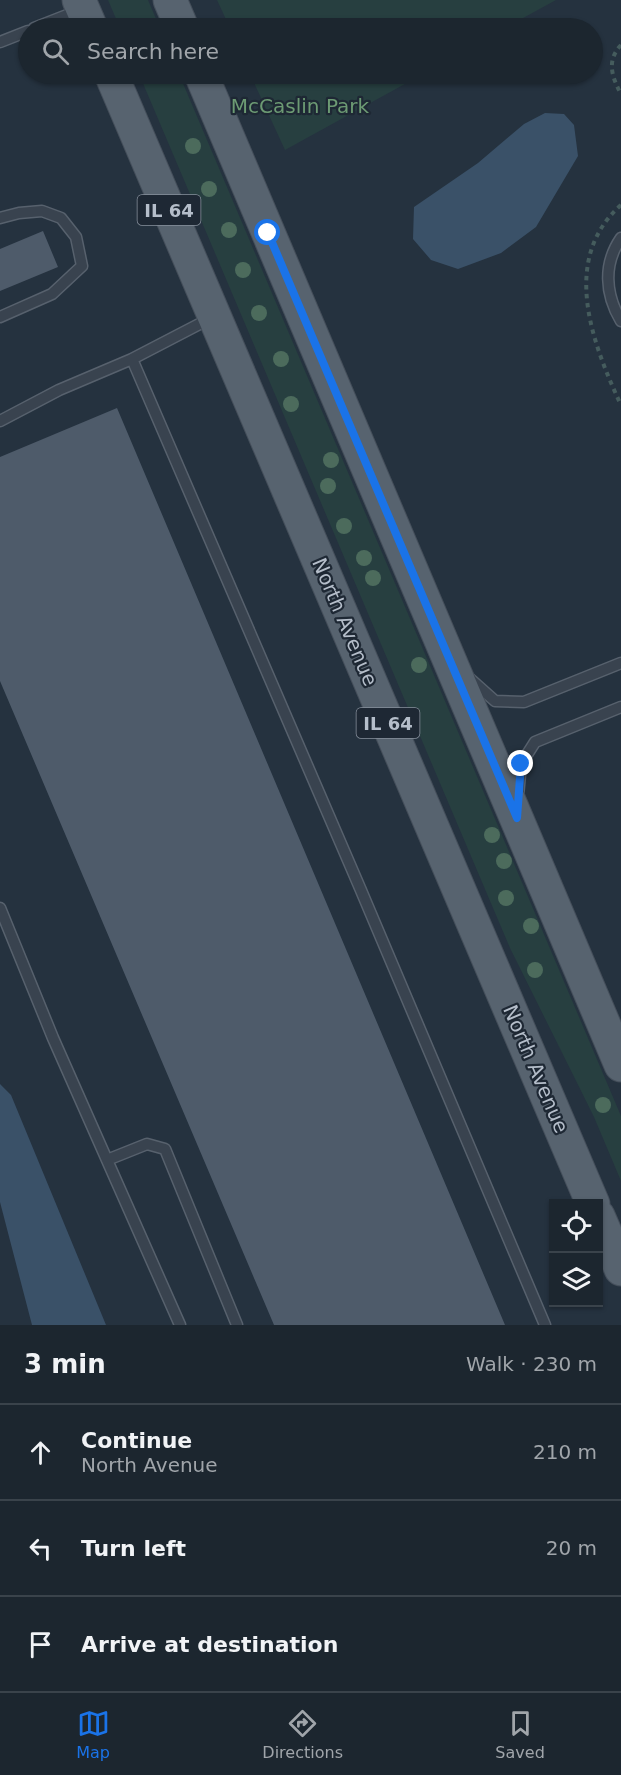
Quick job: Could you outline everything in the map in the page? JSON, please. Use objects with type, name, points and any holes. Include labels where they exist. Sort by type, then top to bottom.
[{"type":"main road","points":[[170,0],[178,18]]},
{"type":"main road","name":"North Avenue","points":[[115,84],[591,1199]]},
{"type":"main road","points":[[205,84],[621,1065]]},
{"type":"main road","points":[[603,1228],[621,1269]]},
{"type":"lane","points":[[65,18],[84,12]]},
{"type":"lane","points":[[0,42],[18,35]]},
{"type":"lane","points":[[0,219],[19,213],[42,211],[61,218],[76,237],[82,266],[52,294],[0,317]]},
{"type":"lane","points":[[621,238],[612,252],[607,279],[615,312],[621,321]]},
{"type":"lane","points":[[0,421],[59,390],[132,359],[214,316]]},
{"type":"lane","points":[[132,359],[545,1325]]},
{"type":"lane","points":[[450,660],[495,701],[524,702],[621,663]]},
{"type":"lane","points":[[517,818],[521,764],[535,742],[621,707]]},
{"type":"lane","points":[[0,908],[53,1038],[180,1325]]},
{"type":"lane","points":[[107,1160],[147,1144],[165,1149],[237,1325]]},
{"type":"path","points":[[621,45],[613,54],[611,70],[621,94]]},
{"type":"green space","points":[[108,0],[148,0],[156,18],[116,18]]},
{"type":"green space","points":[[217,0],[556,0],[523,18],[225,18]]},
{"type":"green space","points":[[143,84],[183,84],[621,1116],[621,1181],[594,1117],[510,948]]},
{"type":"green space","name":"McCaslin Park","points":[[255,84],[405,84],[285,150]]},
{"type":"water","points":[[545,113],[564,114],[574,125],[578,156],[536,227],[501,253],[458,269],[431,260],[413,239],[414,207],[478,163],[524,124]]},
{"type":"water","points":[[0,1084],[11,1095],[106,1325],[32,1325],[0,1202]]},
{"type":"building","points":[[43,231],[58,267],[0,291],[0,249]]},
{"type":"building","points":[[117,408],[505,1325],[274,1325],[0,681],[0,457]]},
{"type":"route","points":[[268,233],[517,818],[521,764]]}]
